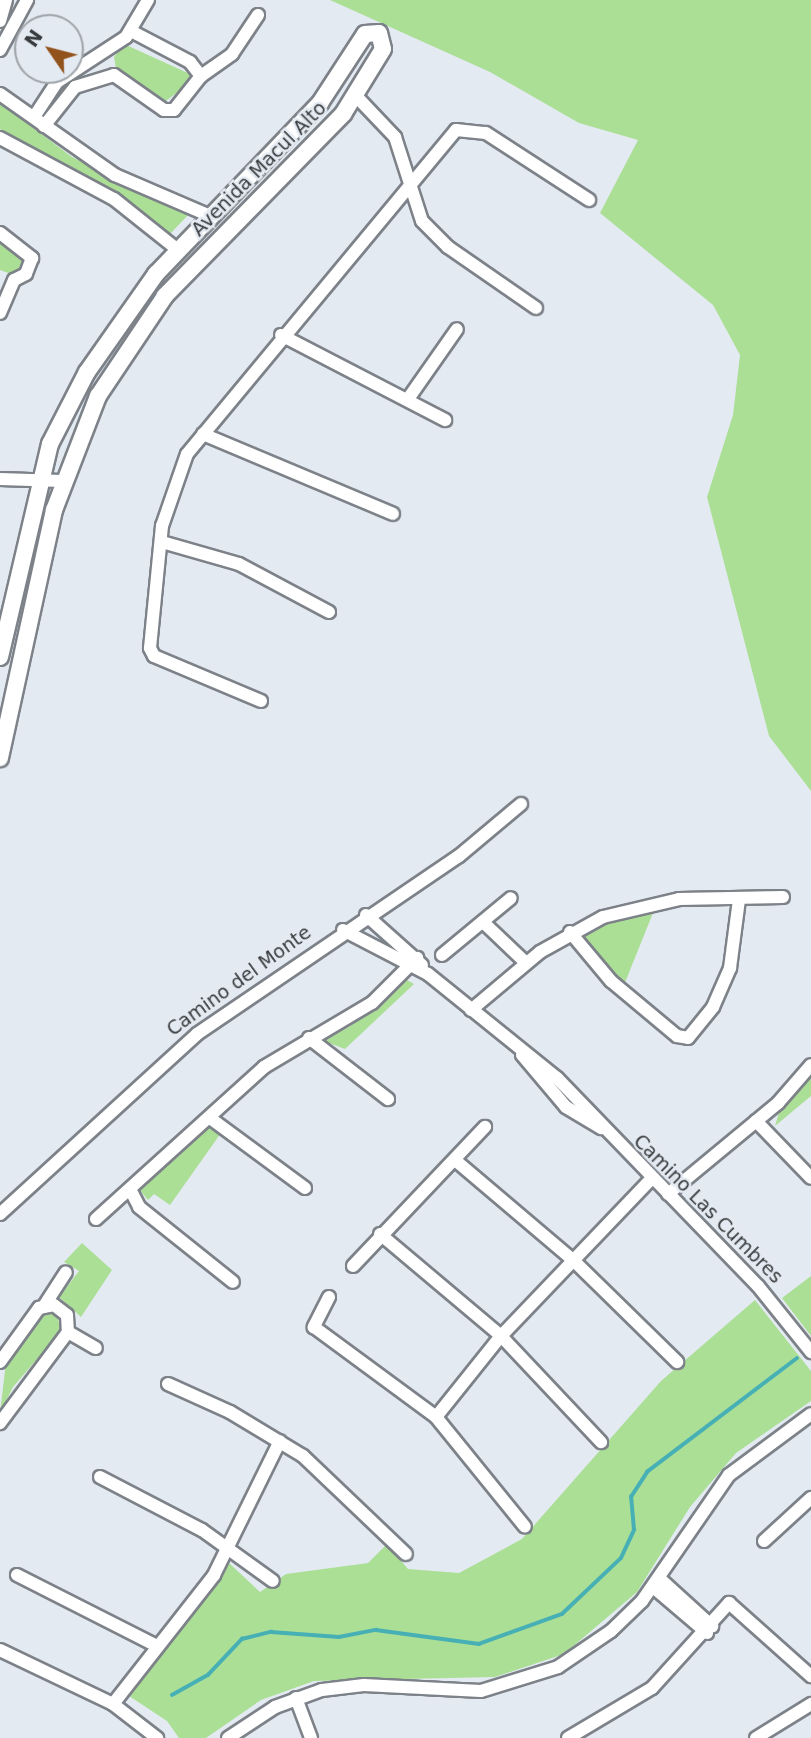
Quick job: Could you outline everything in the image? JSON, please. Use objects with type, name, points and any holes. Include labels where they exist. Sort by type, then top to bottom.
[{"type":"street","points":[[0,21],[7,0],[25,2],[0,50]]},
{"type":"street","points":[[34,117],[57,82],[106,55],[131,31],[148,0]]},
{"type":"street","points":[[106,55],[114,75],[164,110],[185,102],[201,76],[232,54],[258,15]]},
{"type":"street","points":[[131,31],[190,62],[201,76]]},
{"type":"street","name":"Avenida Macul Alto","points":[[0,657],[40,481],[74,396],[132,304],[178,250],[320,103],[365,34],[376,32],[383,49],[356,96],[146,319],[98,396],[62,481],[0,758]]},
{"type":"street","points":[[44,126],[75,87],[114,75]]},
{"type":"street","points":[[0,94],[115,175],[223,224],[223,235]]},
{"type":"street","points":[[356,96],[395,136],[414,209],[448,247],[537,308]]},
{"type":"street","points":[[261,701],[155,656],[162,542],[176,471],[281,335],[464,127],[486,133],[589,200]]},
{"type":"street","points":[[3,145],[114,199],[178,250]]},
{"type":"street","points":[[256,170],[268,176],[269,190]]},
{"type":"street","points":[[0,233],[31,255],[30,269],[14,280],[0,313]]},
{"type":"street","points":[[0,275],[14,280]]},
{"type":"street","points":[[132,304],[135,316],[146,319]]},
{"type":"street","points":[[408,399],[457,329]]},
{"type":"street","points":[[281,335],[445,420]]},
{"type":"street","points":[[203,434],[393,514]]},
{"type":"street","points":[[0,479],[62,481]]},
{"type":"street","points":[[162,542],[239,564],[329,612]]},
{"type":"street","name":"Camino del Monte","points":[[0,1214],[177,1049],[343,930],[458,856],[521,804]]},
{"type":"street","points":[[471,1010],[526,963],[570,932],[660,901],[783,897]]},
{"type":"street","points":[[442,955],[512,898]]},
{"type":"street","points":[[570,932],[627,996],[688,1038],[730,968],[739,900]]},
{"type":"street","name":"Camino Las Cumbres","points":[[366,915],[428,974],[522,1055],[566,1107],[601,1128],[668,1194],[811,1352]]},
{"type":"street","points":[[483,922],[526,963]]},
{"type":"street","points":[[96,1219],[264,1067],[372,1003],[415,961],[343,930]]},
{"type":"street","points":[[309,1038],[388,1099]]},
{"type":"street","points":[[668,1194],[757,1121],[811,1065]]},
{"type":"street","points":[[210,1118],[305,1188]]},
{"type":"street","points":[[757,1121],[808,1169]]},
{"type":"street","points":[[353,1266],[380,1234],[456,1160],[485,1127]]},
{"type":"street","points":[[456,1160],[573,1261],[677,1362]]},
{"type":"street","points":[[436,1417],[501,1336],[652,1179]]},
{"type":"street","points":[[130,1189],[139,1206],[233,1282]]},
{"type":"street","points":[[380,1234],[501,1336],[601,1442]]},
{"type":"street","points":[[0,1362],[44,1306],[66,1272]]},
{"type":"street","points":[[329,1297],[314,1327],[436,1417],[525,1527]]},
{"type":"street","points":[[0,1423],[68,1332],[65,1312],[44,1306]]},
{"type":"street","points":[[68,1332],[96,1348]]},
{"type":"street","points":[[168,1384],[280,1441],[346,1491],[406,1554]]},
{"type":"street","points":[[228,1738],[296,1698],[350,1686],[463,1693],[519,1683],[595,1644],[656,1583],[729,1475],[811,1414]]},
{"type":"street","points":[[113,1704],[155,1645],[198,1599],[280,1441]]},
{"type":"street","points":[[100,1477],[226,1546],[272,1581]]},
{"type":"street","points":[[764,1541],[809,1503]]},
{"type":"street","points":[[17,1576],[155,1645]]},
{"type":"street","points":[[656,1583],[709,1629]]},
{"type":"street","points":[[568,1738],[583,1736],[652,1688],[709,1629],[723,1607],[737,1606],[811,1676]]},
{"type":"street","points":[[0,1650],[113,1704],[157,1738]]},
{"type":"street","points":[[296,1698],[311,1738]]},
{"type":"street","points":[[756,1738],[811,1704]]},
{"type":"green space","points":[[330,0],[811,0],[811,791],[769,736],[707,497],[733,415],[740,355],[713,305],[600,213],[638,140],[579,123],[490,72]]},
{"type":"green space","points":[[124,44],[190,74],[189,84],[163,103],[116,69],[114,57]]},
{"type":"green space","points":[[0,103],[72,157],[189,214],[169,235],[0,129]]},
{"type":"green space","points":[[0,239],[25,255],[25,267],[14,275],[0,270]]},
{"type":"green space","points":[[655,908],[624,985],[583,942],[584,932]]},
{"type":"green space","points":[[407,980],[414,984],[345,1049],[321,1040],[349,1027]]},
{"type":"green space","points":[[811,1075],[811,1096],[775,1126],[780,1109]]},
{"type":"green space","points":[[211,1126],[221,1133],[170,1205],[154,1194],[148,1200],[138,1188]]},
{"type":"green space","points":[[82,1243],[112,1270],[81,1317],[59,1297],[79,1271],[64,1262]]},
{"type":"green space","points":[[811,1276],[811,1336],[782,1298]]},
{"type":"green space","points":[[755,1300],[811,1371],[811,1401],[736,1453],[690,1507],[637,1592],[564,1654],[495,1677],[314,1681],[261,1700],[206,1738],[179,1738],[167,1721],[126,1694],[229,1563],[260,1592],[286,1574],[368,1563],[387,1544],[408,1569],[459,1573],[522,1539],[661,1381]]},
{"type":"green space","points":[[56,1310],[61,1331],[13,1387],[0,1413],[6,1362],[40,1317]]},
{"type":"waterway","points":[[172,1695],[208,1675],[242,1639],[271,1632],[339,1637],[376,1630],[479,1644],[562,1614],[621,1558],[634,1530],[631,1497],[647,1472],[797,1358]]}]
